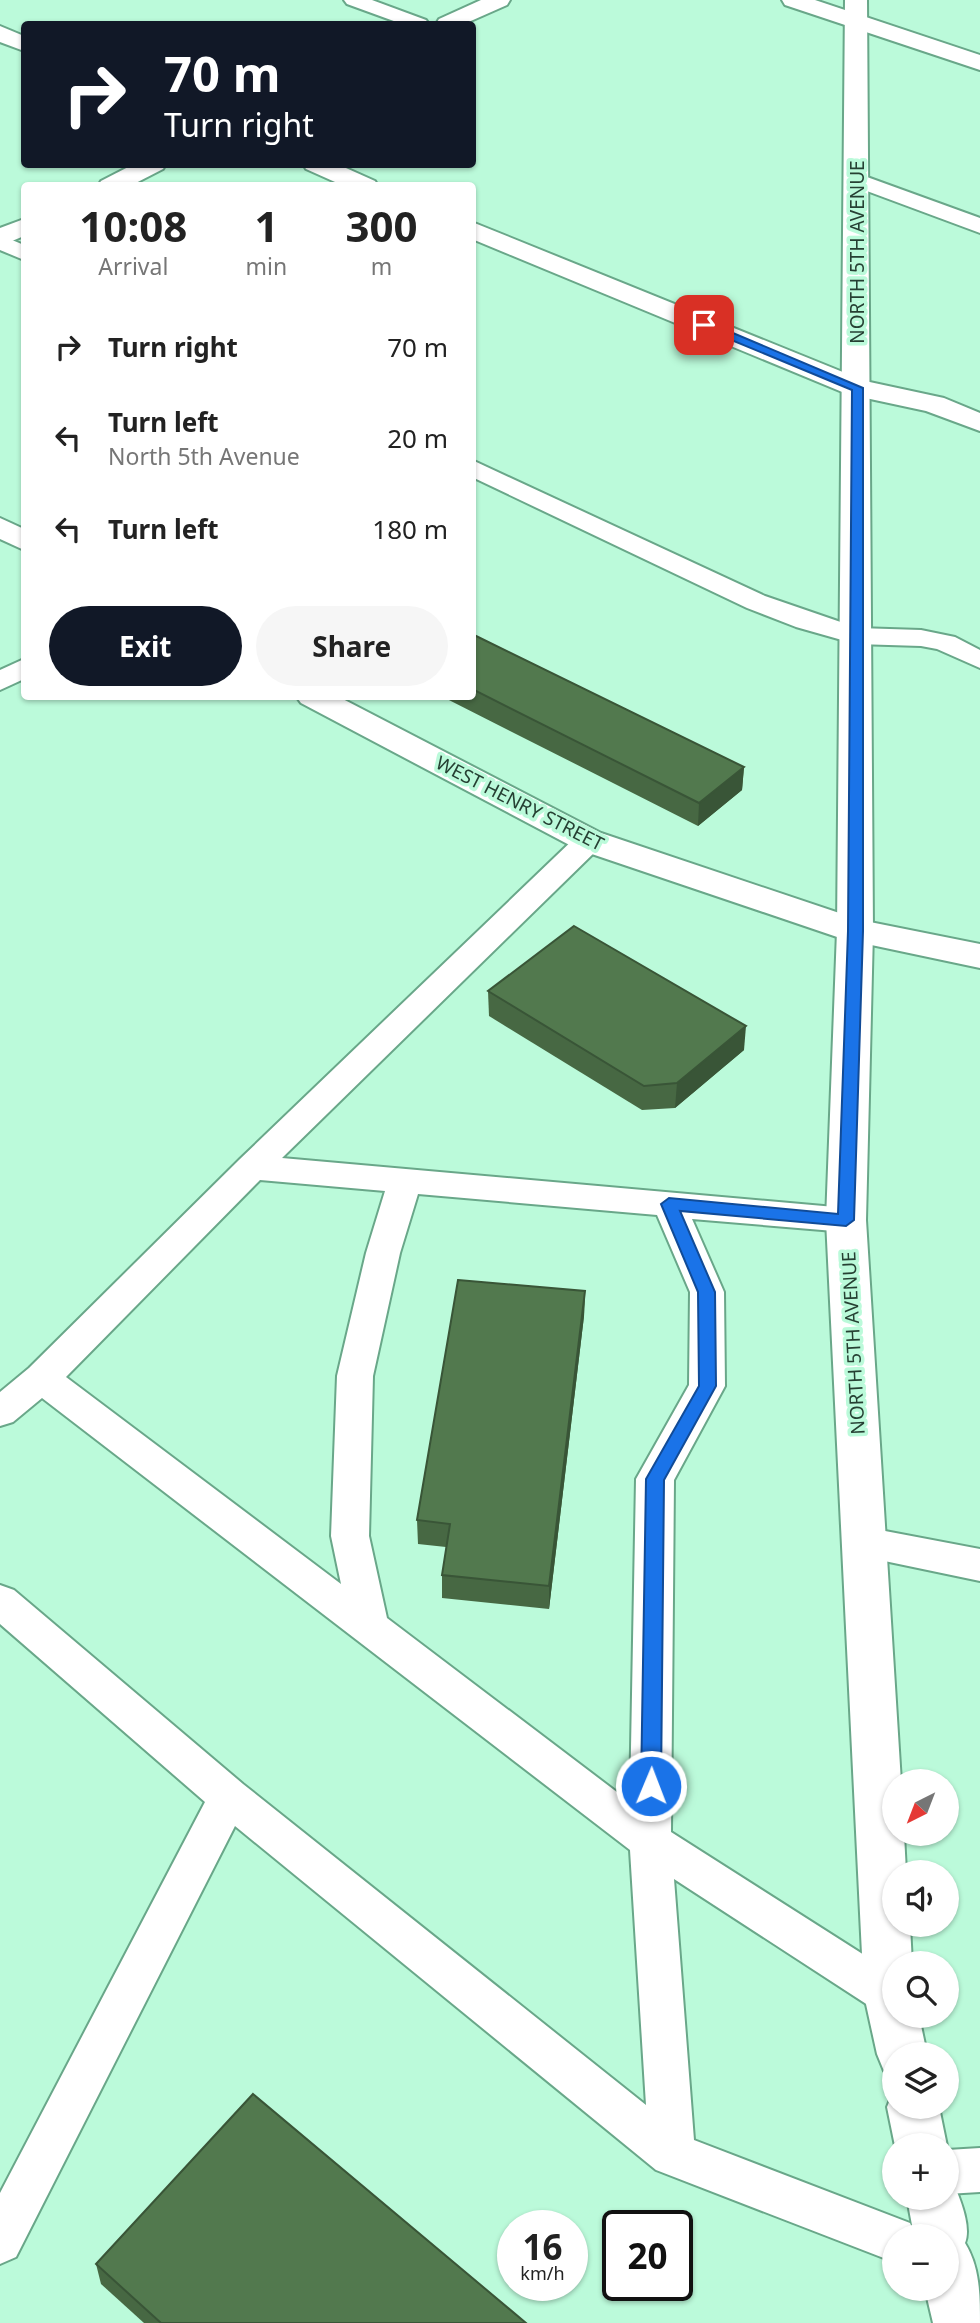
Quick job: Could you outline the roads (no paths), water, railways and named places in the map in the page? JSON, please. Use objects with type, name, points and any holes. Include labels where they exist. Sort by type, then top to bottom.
[{"type":"street","points":[[454,21],[499,0]]},
{"type":"street","points":[[793,0],[856,10],[980,63]]},
{"type":"street","name":"NORTH 5TH AVENUE","points":[[856,10],[858,388],[855,931],[846,1220],[887,1951]]},
{"type":"street","points":[[0,33],[21,43]]},
{"type":"street","points":[[118,182],[146,168]]},
{"type":"street","points":[[324,168],[357,182]]},
{"type":"street","points":[[0,240],[21,229]]},
{"type":"street","points":[[476,232],[858,388],[934,404],[980,423]]},
{"type":"street","points":[[0,527],[21,539]]},
{"type":"street","name":"WEST HENRY STREET","points":[[320,700],[589,841],[855,931],[936,945],[980,956]]},
{"type":"street","points":[[955,2301],[960,2323]]},
{"type":"lane","points":[[354,0],[411,21]]},
{"type":"lane","points":[[856,179],[980,226]]},
{"type":"lane","points":[[0,240],[21,251]]},
{"type":"lane","points":[[476,469],[756,602],[805,621],[856,636],[921,638],[944,643],[980,660]]},
{"type":"lane","points":[[0,682],[21,669]]},
{"type":"lane","points":[[0,1412],[42,1378],[251,1167],[589,841]]},
{"type":"lane","points":[[251,1167],[846,1220]]},
{"type":"lane","points":[[369,1626],[350,1536],[355,1376],[383,1253],[405,1181]]},
{"type":"lane","points":[[669,1204],[706,1292],[708,1386],[655,1479],[650,1842],[672,2154]]},
{"type":"lane","points":[[42,1378],[650,1842],[882,1991]]},
{"type":"lane","points":[[864,1543],[980,1566]]},
{"type":"lane","points":[[0,1601],[229,1797],[672,2154],[882,2234]]},
{"type":"lane","points":[[0,2241],[229,1797]]},
{"type":"lane","points":[[959,2171],[980,2170]]}]
